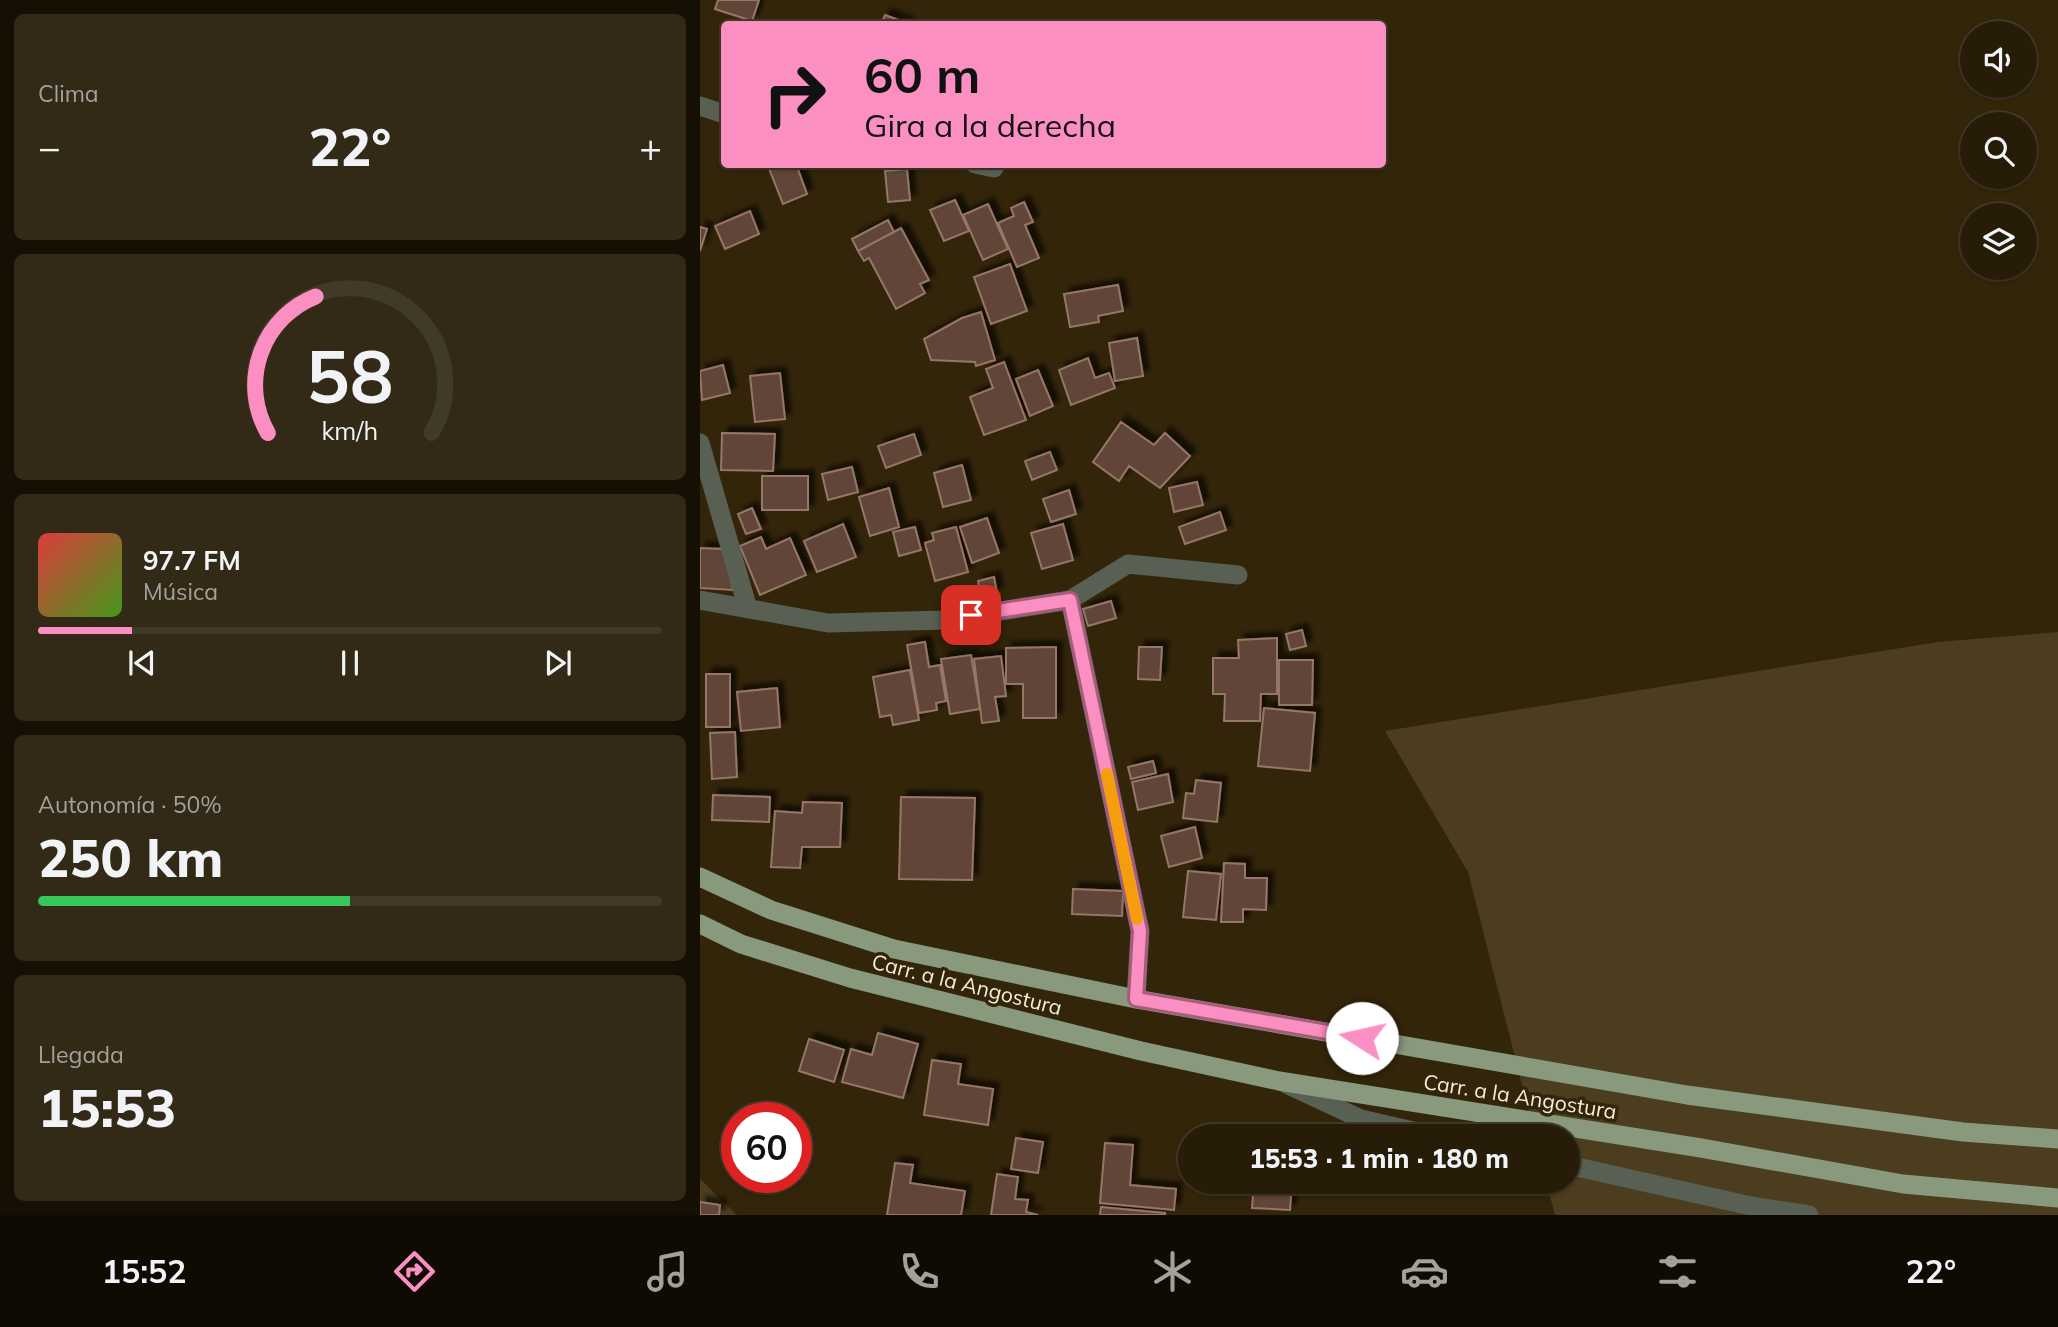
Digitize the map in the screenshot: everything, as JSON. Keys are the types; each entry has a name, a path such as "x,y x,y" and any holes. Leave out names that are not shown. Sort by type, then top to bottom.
{"main road":[{"name":"Carr. a la Angostura","path":"700,877 771,910 894,949 1136,999 1687,1095 1963,1132 2058,1139"},
{"name":"Carr. a la Angostura","path":"700,924 741,944 850,978 1101,1041 1279,1081 1701,1147 1903,1184 2058,1198"}],"street":[{"path":"700,106 721,113"},
{"path":"700,443 748,609"},
{"path":"700,600 828,622 946,620 1070,600 1128,564 1238,575"},
{"path":"1070,600 1140,931 1136,999"},
{"path":"1279,1081 1361,1119 1383,1124"},
{"path":"1580,1169 1751,1206 1809,1215"}],"shaded area":[{"path":"2058,632 2058,1215 1555,1215 1549,1194 1580,1194 1580,1124 1532,1124 1468,872 1385,731 1938,642"},
{"path":"700,1179 737,1215 700,1215"}],"building":[{"path":"718,0 759,0 752,21 715,9"},
{"path":"885,15 901,21 882,21"},
{"path":"769,168 797,168 807,194 783,204"},
{"path":"907,169 910,200 888,202 885,171"},
{"path":"955,200 969,231 944,241 930,210"},
{"path":"1024,202 1033,222 1025,225 1039,258 1017,267 998,223 1014,216 1011,208"},
{"path":"988,204 1008,249 983,260 963,215"},
{"path":"750,211 759,234 725,249 715,226"},
{"path":"888,220 894,232 858,251 852,239"},
{"path":"700,227 707,229 700,251"},
{"path":"901,228 929,280 920,284 925,293 896,309 869,258 864,261 858,251"},
{"path":"1010,264 1027,311 991,324 974,277"},
{"path":"1118,285 1123,311 1098,316 1099,322 1070,327 1064,294"},
{"path":"981,312 995,360 976,366 975,362 931,360 924,339 962,318"},
{"path":"1137,338 1143,376 1115,381 1109,343"},
{"path":"1088,358 1095,378 1109,373 1115,388 1071,405 1059,370"},
{"path":"1004,362 1026,420 984,435 970,397 993,388 986,369"},
{"path":"723,365 730,393 702,400 700,371"},
{"path":"1038,370 1053,406 1030,416 1016,379"},
{"path":"780,373 785,419 755,422 750,376"},
{"path":"1121,422 1154,445 1165,433 1190,456 1160,488 1129,466 1119,481 1093,462"},
{"path":"722,433 775,434 773,471 721,470"},
{"path":"914,434 921,455 886,468 878,446"},
{"path":"1050,452 1057,470 1032,480 1025,461"},
{"path":"962,465 971,500 943,507 934,473"},
{"path":"852,467 858,492 828,500 822,474"},
{"path":"762,476 808,476 808,510 762,510"},
{"path":"1197,482 1203,505 1174,512 1169,488"},
{"path":"889,488 899,527 870,536 859,497"},
{"path":"1069,490 1076,514 1051,522 1043,499"},
{"path":"752,508 761,529 746,534 738,514"},
{"path":"1220,512 1226,530 1185,544 1179,527"},
{"path":"987,518 999,553 972,563 960,527"},
{"path":"843,524 856,557 817,572 804,541"},
{"path":"1063,524 1073,560 1042,569 1031,533"},
{"path":"915,527 921,550 899,556 893,532"},
{"path":"956,527 968,572 935,581 925,543 934,540 932,533"},
{"path":"761,537 766,549 790,538 806,575 760,595 740,546"},
{"path":"700,548 724,549 733,590 700,588"},
{"path":"994,577 997,593 981,597 978,581"},
{"path":"1111,601 1116,618 1088,626 1083,609"},
{"path":"1302,630 1306,646 1290,650 1286,634"},
{"path":"1277,638 1277,694 1261,694 1260,721 1224,721 1225,694 1213,694 1213,658 1239,658 1238,640"},
{"path":"925,642 929,667 940,665 946,701 936,703 937,710 919,713 907,645"},
{"path":"1056,647 1056,718 1023,718 1023,684 1006,684 1006,648"},
{"path":"1139,647 1162,647 1160,680 1138,679"},
{"path":"971,655 980,709 950,714 941,659"},
{"path":"1001,656 1006,696 995,697 999,721 982,723 974,659"},
{"path":"1279,660 1313,660 1312,705 1279,705"},
{"path":"910,670 919,720 893,725 891,715 880,717 873,677"},
{"path":"706,674 730,674 730,727 706,727"},
{"path":"777,688 780,727 741,731 737,692"},
{"path":"1264,708 1315,713 1310,771 1258,766"},
{"path":"735,732 737,777 712,779 710,733"},
{"path":"1153,761 1156,773 1131,779 1128,767"},
{"path":"1168,774 1173,802 1138,810 1132,782"},
{"path":"1196,780 1221,783 1217,822 1183,818 1186,793 1194,794"},
{"path":"713,795 770,797 769,822 712,820"},
{"path":"901,797 975,798 972,880 899,879"},
{"path":"803,802 842,803 840,847 802,847 800,868 771,867 775,811 802,813"},
{"path":"1195,827 1202,858 1169,867 1161,836"},
{"path":"1224,863 1245,864 1245,878 1267,878 1266,910 1243,909 1243,922 1221,922"},
{"path":"1188,871 1221,874 1216,920 1183,917"},
{"path":"1073,889 1123,891 1122,916 1072,914"},
{"path":"878,1033 918,1044 903,1098 842,1082 851,1049 872,1055"},
{"path":"809,1039 844,1050 834,1082 799,1071"},
{"path":"932,1060 961,1064 958,1084 993,1089 988,1125 924,1115"},
{"path":"1016,1138 1043,1142 1038,1173 1011,1169"},
{"path":"1105,1143 1133,1145 1130,1185 1176,1189 1174,1210 1100,1203"},
{"path":"895,1163 913,1165 910,1183 965,1191 961,1215 887,1215"},
{"path":"997,1174 1018,1177 1015,1199 1028,1200 1026,1212 1038,1215 991,1215"},
{"path":"1253,1194 1291,1194 1290,1210 1252,1208"},
{"path":"700,1202 720,1205 719,1215 700,1215"},
{"path":"1101,1207 1165,1213 1165,1215 1100,1215"}],"slow traffic":[{"path":"1107,774 1137,919"}],"route":[{"path":"971,615 1070,600 1140,931 1136,999 1362,1038"}]}
